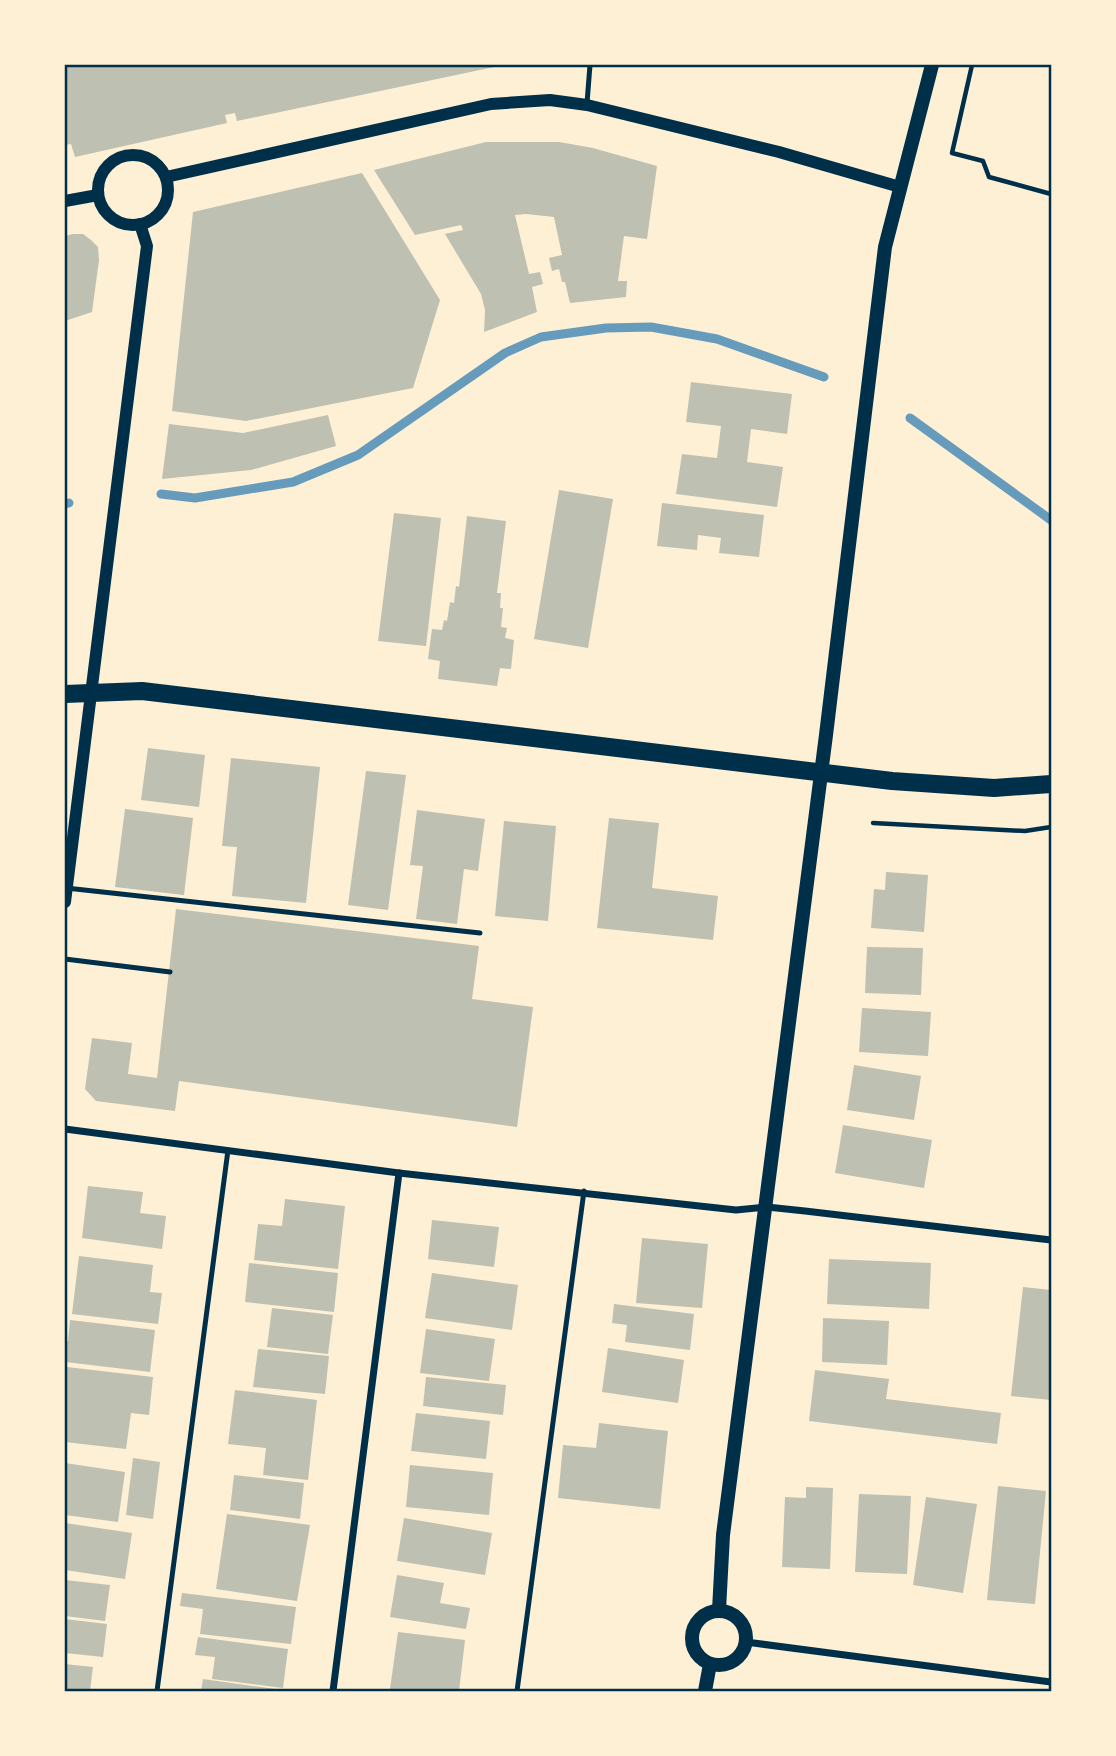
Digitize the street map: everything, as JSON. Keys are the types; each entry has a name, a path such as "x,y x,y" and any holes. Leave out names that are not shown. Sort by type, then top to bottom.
{"main road":[{"path":"719,1610 723,1535 767,1207 884,247 932,65"},
{"path":"65,694 142,691 942,786 994,788 1051,784"},
{"path":"719,1610 740,1620 747,1634 737,1659 720,1665 710,1664 696,1654 691,1637 703,1615 719,1610"},
{"path":"705,1691 710,1664"}],"street":[{"path":"166,177 491,104 551,100 587,104 779,152 900,187"},
{"path":"128,155 150,159 160,166 169,189 161,212 152,220 140,224 128,225 116,221 101,205 98,195 98,183 108,165 117,158 128,155"},
{"path":"65,201 98,195"},
{"path":"65,902 147,246 140,224"},
{"path":"65,1129 399,1173 584,1191 736,1210 767,1207 1051,1240"},
{"path":"333,1691 399,1173"},
{"path":"746,1642 1051,1682"}],"lane":[{"path":"587,104 590,65"},
{"path":"66,888 480,933"},
{"path":"65,959 170,972"},
{"path":"157,1691 228,1150"},
{"path":"517,1691 584,1191"}],"path":[{"path":"972,65 952,153 983,161 989,177 1051,194"},
{"path":"873,823 1025,831 1051,827"}],"building":[{"path":"65,65 499,66 237,121 235,113 225,115 227,123 75,157 71,144 65,145"},
{"path":"486,142 559,142 593,148 657,166 647,239 624,236 618,281 627,281 626,297 570,303 559,269 552,271 549,258 562,255 554,217 515,215 529,274 540,272 543,284 532,287 537,312 484,332 485,310 481,294 445,234 463,230 461,225 415,235 374,170"},
{"path":"362,173 440,300 413,388 246,421 172,411 193,212"},
{"path":"83,234 98,247 99,260 92,312 65,321 65,236"},
{"path":"691,382 792,394 787,434 751,429 747,462 783,467 777,507 676,494 682,454 717,458 721,426 686,422"},
{"path":"328,415 336,446 251,470 162,479 169,424 243,433"},
{"path":"559,490 613,499 588,648 534,639"},
{"path":"662,503 764,515 759,557 719,553 721,538 698,535 697,550 657,546"},
{"path":"394,513 441,518 426,646 378,641"},
{"path":"467,516 506,521 497,593 501,593 500,608 503,608 501,627 507,628 505,638 514,640 511,669 500,668 497,686 438,679 440,661 428,659 432,629 442,630 444,620 447,621 450,602 454,603 456,586 459,587"},
{"path":"148,748 205,755 199,807 141,800"},
{"path":"231,758 320,767 306,903 232,896 237,847 222,846"},
{"path":"366,771 406,775 388,910 348,905"},
{"path":"125,809 193,818 184,895 115,887"},
{"path":"417,810 485,819 478,871 464,869 457,924 416,919 423,866 410,865"},
{"path":"609,818 659,823 652,888 718,896 713,940 597,928"},
{"path":"504,821 556,826 548,921 495,916"},
{"path":"886,872 928,875 924,932 871,928 874,889 885,890"},
{"path":"176,909 479,946 472,999 533,1007 517,1127 179,1081 175,1111 96,1101 85,1089 92,1038 132,1043 128,1074 157,1078"},
{"path":"867,947 923,948 921,995 865,993"},
{"path":"862,1008 931,1012 928,1056 859,1052"},
{"path":"854,1065 921,1076 914,1120 847,1110"},
{"path":"843,1125 932,1140 924,1188 835,1173"},
{"path":"88,1186 143,1192 140,1213 166,1216 162,1249 82,1238"},
{"path":"285,1199 345,1206 338,1269 254,1260 258,1224 282,1226"},
{"path":"432,1220 499,1227 494,1267 428,1259"},
{"path":"642,1238 708,1244 702,1308 636,1303"},
{"path":"79,1256 153,1265 150,1292 162,1293 158,1324 72,1314"},
{"path":"829,1259 931,1263 929,1309 827,1304"},
{"path":"249,1263 338,1273 334,1312 245,1302"},
{"path":"432,1273 518,1285 512,1330 425,1318"},
{"path":"1023,1287 1051,1290 1051,1400 1011,1396"},
{"path":"614,1304 694,1314 690,1350 625,1342 627,1325 612,1323"},
{"path":"272,1308 333,1315 328,1354 267,1347"},
{"path":"823,1318 889,1321 887,1365 822,1362"},
{"path":"70,1320 155,1330 150,1372 65,1362 65,1341 68,1341"},
{"path":"426,1329 495,1339 489,1381 420,1373"},
{"path":"608,1348 684,1360 678,1403 602,1392"},
{"path":"258,1349 329,1356 325,1394 253,1387"},
{"path":"67,1367 153,1377 149,1415 131,1413 126,1449 65,1442"},
{"path":"815,1370 889,1379 886,1399 1001,1413 997,1444 809,1421"},
{"path":"426,1377 506,1385 503,1415 423,1406"},
{"path":"235,1390 317,1400 308,1480 263,1475 266,1448 228,1444"},
{"path":"416,1413 490,1421 486,1459 411,1451"},
{"path":"599,1423 668,1431 660,1509 558,1498 563,1445 596,1448"},
{"path":"133,1458 160,1462 153,1519 126,1515"},
{"path":"65,1463 125,1472 118,1522 65,1515"},
{"path":"410,1465 493,1473 489,1515 406,1507"},
{"path":"234,1475 304,1483 300,1519 230,1510"},
{"path":"998,1486 1046,1491 1035,1604 987,1600"},
{"path":"806,1487 833,1488 830,1569 782,1567 785,1497 806,1498"},
{"path":"859,1494 911,1496 907,1574 855,1572"},
{"path":"926,1497 977,1504 963,1593 913,1585"},
{"path":"227,1514 310,1525 297,1601 216,1589"},
{"path":"404,1518 492,1533 485,1575 397,1561"},
{"path":"65,1523 132,1533 125,1579 65,1570"},
{"path":"397,1575 444,1583 440,1603 470,1608 466,1629 390,1617"},
{"path":"65,1580 110,1585 105,1621 65,1616"},
{"path":"182,1593 296,1607 291,1644 200,1634 203,1609 180,1606"},
{"path":"65,1619 107,1624 103,1657 65,1653"},
{"path":"398,1632 465,1640 459,1691 390,1689"},
{"path":"198,1637 288,1649 283,1688 212,1679 215,1657 195,1655"},
{"path":"65,1664 93,1667 90,1691 65,1691"},
{"path":"203,1679 282,1690 282,1691 201,1691"}],"waterway":[{"path":"161,494 195,498 293,482 358,455 505,353 541,337 606,328 651,327 717,339 824,377"},
{"path":"910,418 1051,520"},
{"path":"65,504 69,503"}]}
